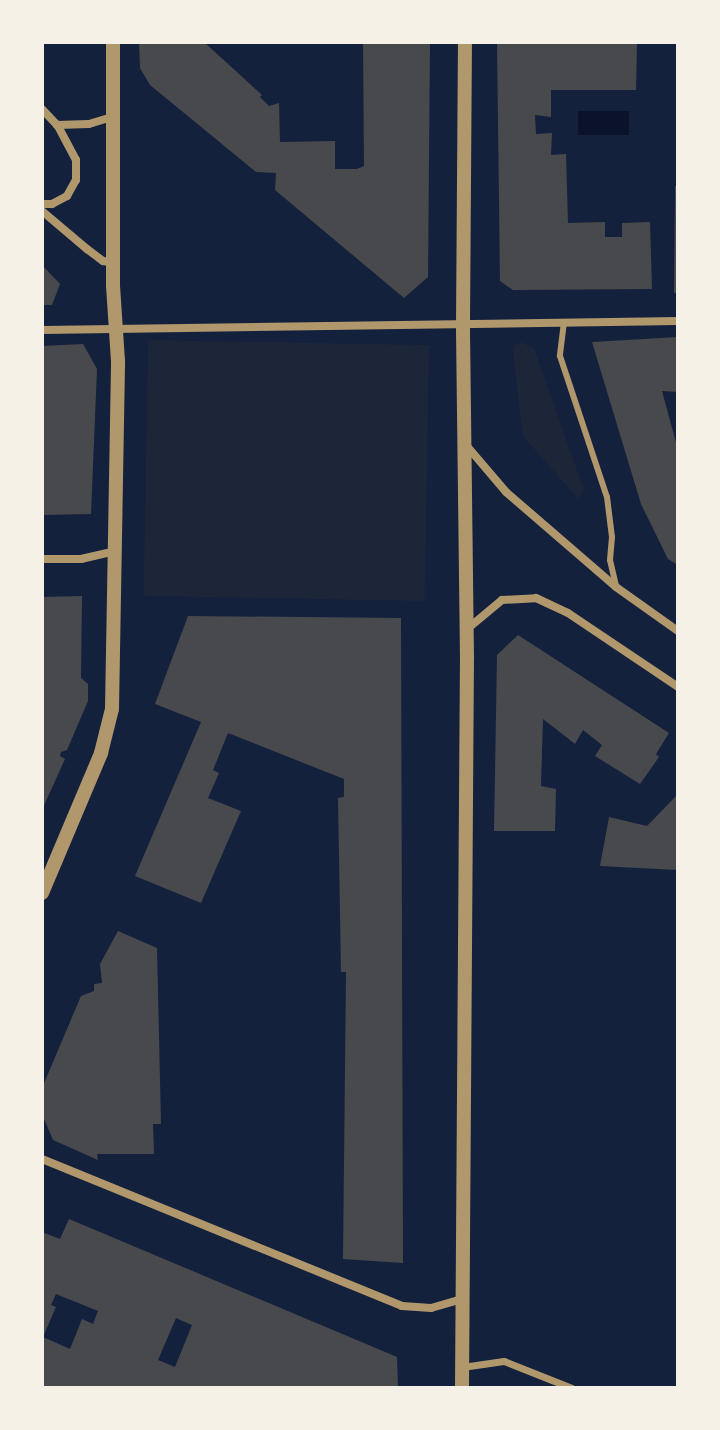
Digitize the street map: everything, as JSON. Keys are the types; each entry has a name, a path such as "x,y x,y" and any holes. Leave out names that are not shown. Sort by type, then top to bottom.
{"street":[{"path":"42,893 101,753 112,709 116,551 113,42"},
{"path":"462,1388 465,42"},
{"path":"42,109 57,125 76,160 76,180 67,196 52,204 42,204"},
{"path":"57,125 89,124 112,117"},
{"path":"42,211 95,255 114,263"},
{"path":"42,330 678,321"},
{"path":"463,441 483,469 506,492 616,587 678,631"},
{"path":"42,559 81,559 116,551"},
{"path":"465,630 502,600 536,598 568,613 678,687"},
{"path":"42,1159 402,1306 431,1308 462,1299"},
{"path":"462,1367 504,1361 572,1388"}],"lane":[{"path":"564,322 560,356 607,497 612,537 610,560 616,587"}],"shaded area":[{"path":"578,111 629,111 629,135 578,135"},
{"path":"148,340 429,345 425,601 144,596"},
{"path":"520,342 534,348 584,490 578,499 523,436 513,353 514,346"}],"building":[{"path":"139,42 204,42 262,95 260,97 269,106 279,103 280,142 335,141 335,169 357,169 364,166 363,42 430,42 428,277 404,298 275,190 276,173 256,172 150,85 140,68"},
{"path":"497,42 637,42 636,90 551,90 551,117 535,115 536,134 552,133 551,155 566,154 568,223 605,222 605,237 622,237 622,223 650,222 652,289 513,290 500,281"},
{"path":"675,186 678,186 678,293 674,293"},
{"path":"42,265 60,284 52,305 42,305"},
{"path":"678,337 678,392 662,391 678,450 678,565 668,559 641,504 592,342"},
{"path":"83,344 97,369 91,514 42,515 42,346"},
{"path":"82,596 81,678 88,684 88,701 67,750 61,752 60,756 65,759 42,810 42,597"},
{"path":"188,616 401,618 403,1263 343,1259 346,972 341,972 338,798 344,797 344,779 228,733 213,770 219,773 208,798 241,811 201,903 135,876 201,722 155,704"},
{"path":"518,635 669,733 656,754 659,757 640,784 595,756 602,745 583,730 575,744 543,719 541,786 556,789 555,831 494,831 497,655"},
{"path":"678,794 678,870 600,866 609,817 647,826"},
{"path":"118,931 157,948 161,1124 153,1124 154,1154 97,1154 98,1160 53,1140 42,1114 42,1088 81,996 94,991 94,984 102,983 100,964"},
{"path":"69,1219 397,1357 398,1388 42,1388 42,1232 60,1239","holes":["56,1294 98,1311 93,1324 82,1319 70,1349 43,1337 56,1307 51,1305","176,1318 192,1325 175,1367 158,1360"]}]}
